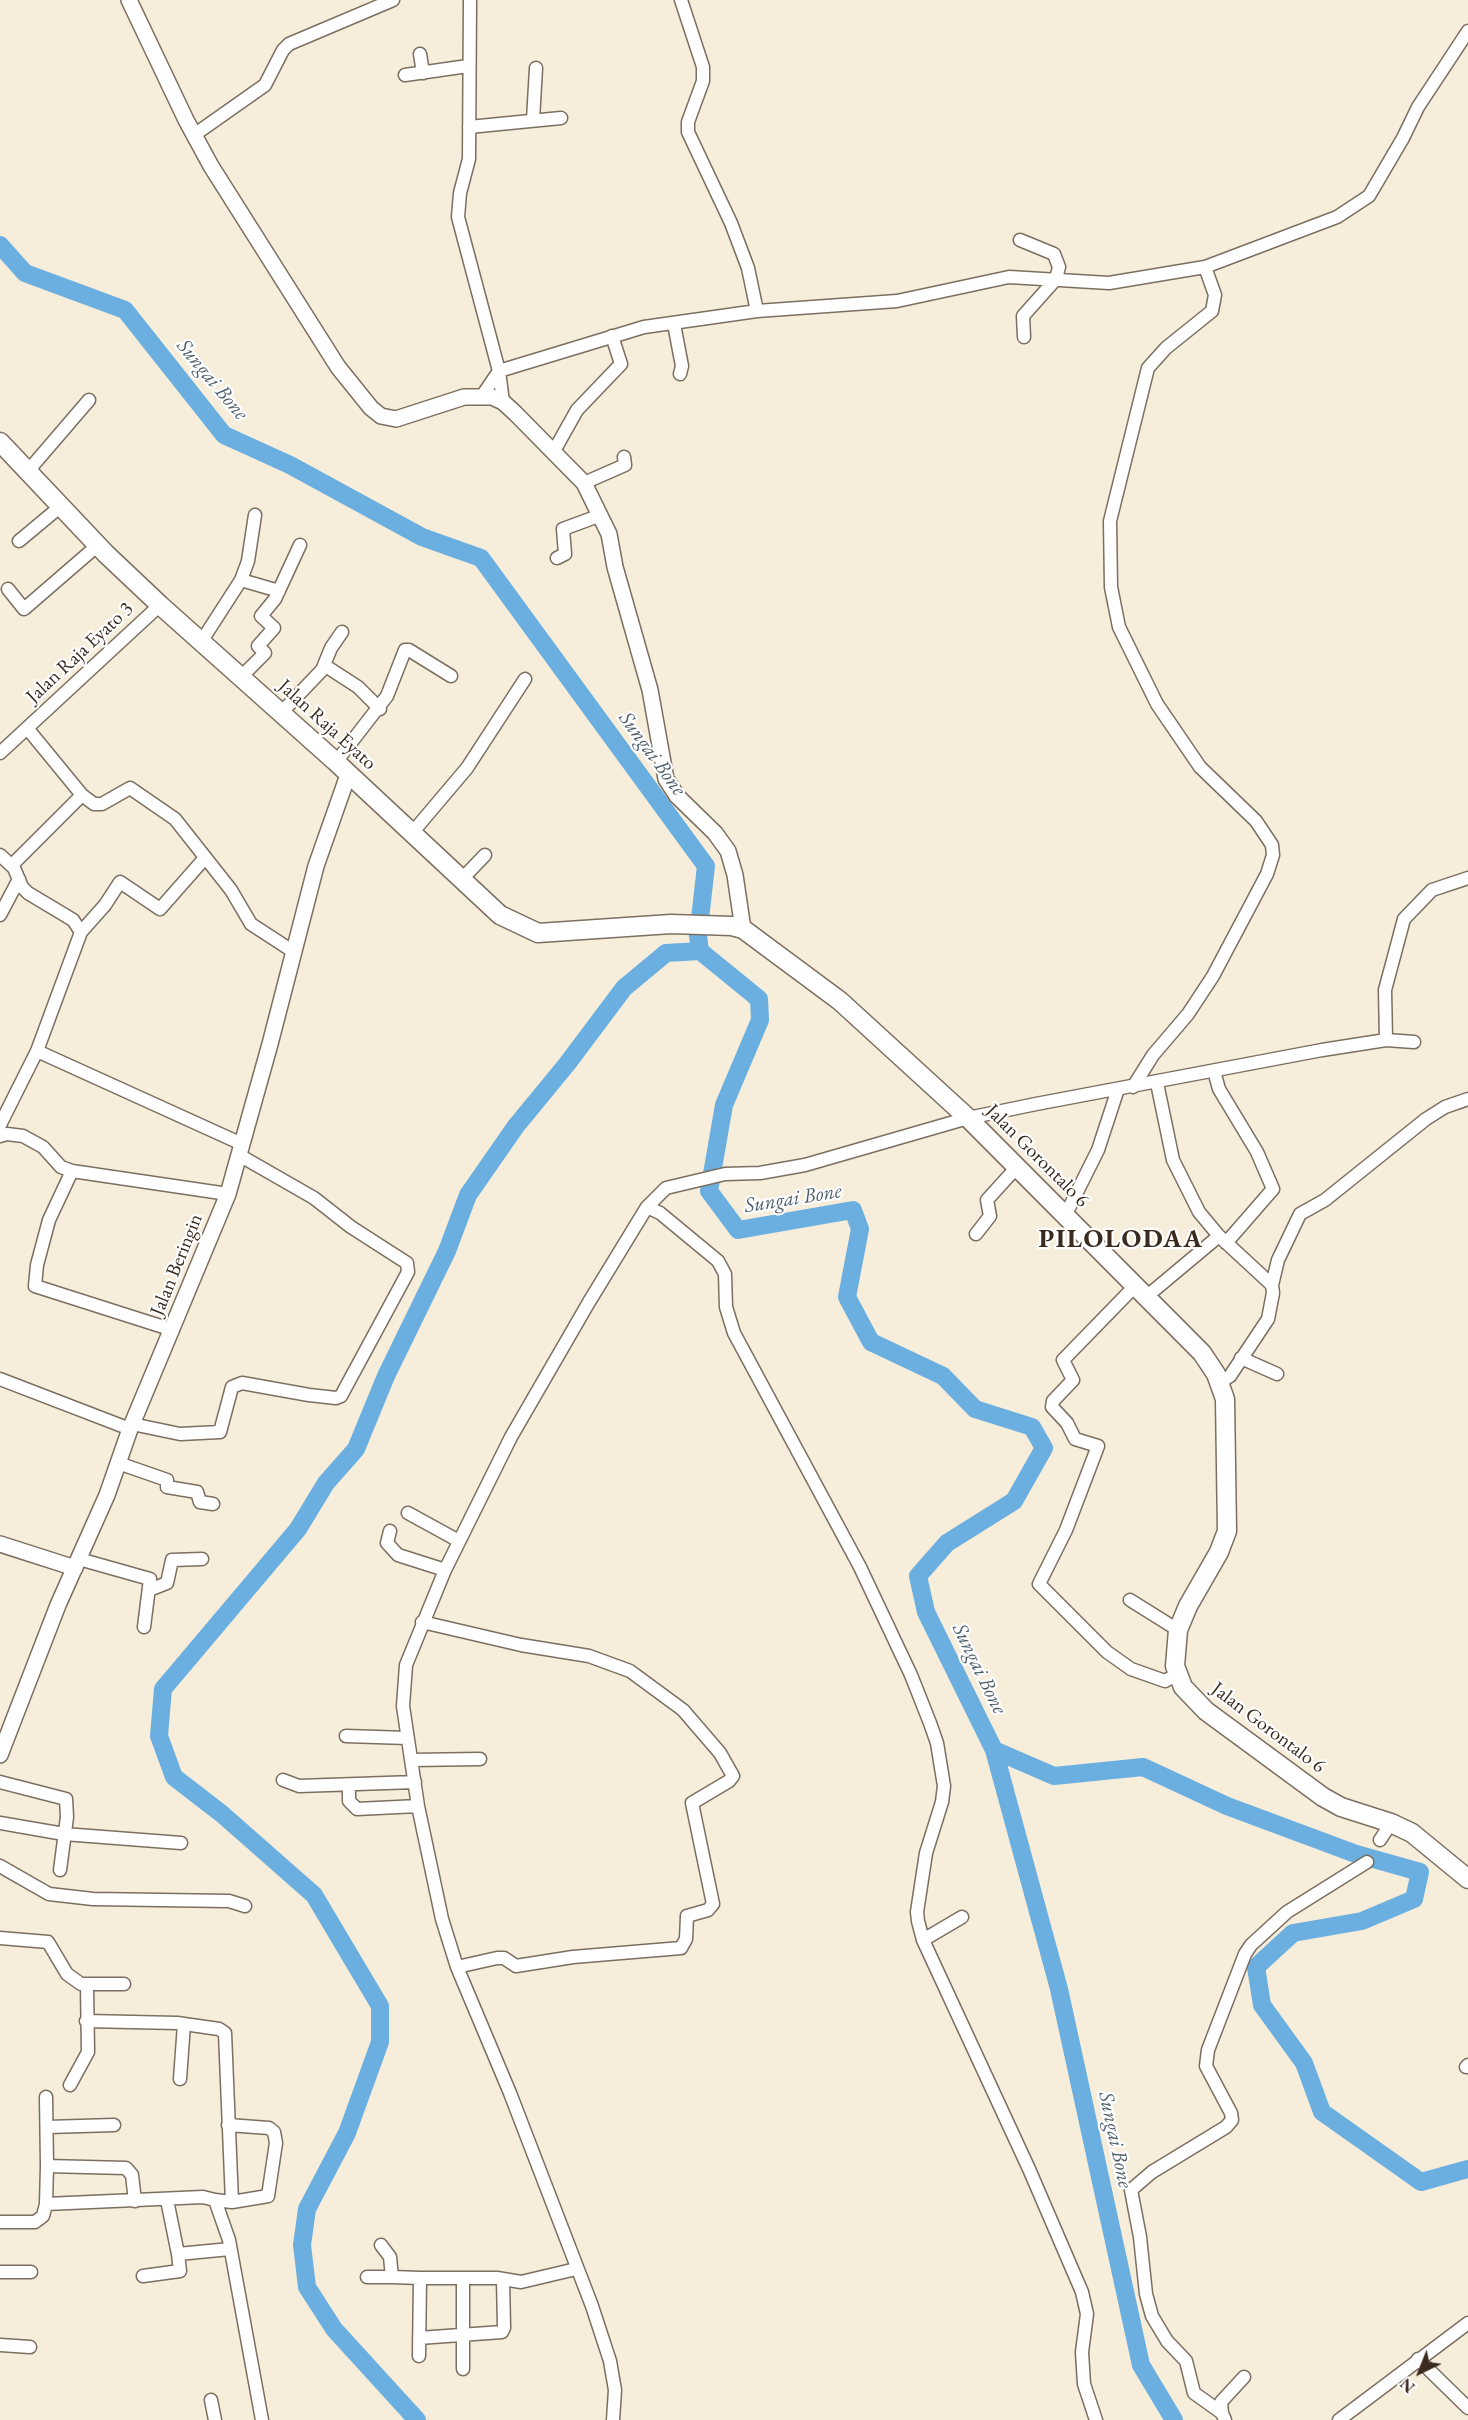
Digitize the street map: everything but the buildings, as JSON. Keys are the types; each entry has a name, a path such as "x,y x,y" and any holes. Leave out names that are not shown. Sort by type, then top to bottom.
{"main road":[{"name":"Jalan Raja Eyato","path":"0,442 98,545 160,605 500,915 538,933 671,924 738,927"},
{"name":"Jalan Gorontalo 6","path":"738,927 840,1001 968,1118 1202,1353 1219,1383 1225,1404 1227,1531 1219,1552 1188,1606 1178,1630 1177,1674 1192,1699 1323,1797 1341,1807 1391,1823 1412,1833 1468,1879"}],"street":[{"path":"129,0 194,135 294,300 349,383 371,408 381,416 396,419 464,397 482,396 503,402 584,483 609,534 615,567 650,690 666,779 677,796 715,833 728,851 735,875 738,927"},
{"path":"194,135 264,85 283,50 289,44 393,0"},
{"path":"470,0 469,159 460,193 458,217 499,371 503,402"},
{"path":"681,0 703,67 703,81 688,122 688,132 717,193 748,268 757,311"},
{"path":"482,396 499,371 644,327 757,311 897,301 1009,277 1109,283 1169,271 1205,267 1337,216 1369,196 1403,138 1418,107 1468,31"},
{"path":"420,54 423,73"},
{"path":"405,75 468,66"},
{"path":"533,120 536,68"},
{"path":"469,127 561,118"},
{"path":"1020,240 1054,254 1059,267 1056,279 1023,316 1024,337"},
{"path":"1132,1087 1153,1055 1188,1014 1213,976 1267,874 1273,855 1272,844 1256,821 1200,767 1157,704 1119,627 1111,587 1110,521 1148,368 1166,348 1212,311 1215,295 1205,267"},
{"path":"674,324 682,366 680,374"},
{"path":"554,451 577,410 621,364 612,336"},
{"path":"27,471 89,400"},
{"path":"584,483 625,465 624,457"},
{"path":"19,541 61,506"},
{"path":"557,558 565,554 563,529 601,514"},
{"path":"201,642 241,580 248,561 255,515"},
{"path":"8,589 24,609 98,545"},
{"path":"241,677 265,654 258,646 274,628 261,616 279,591 300,545"},
{"path":"241,580 279,591"},
{"name":"Jalan Raja Eyato 3","path":"0,753 160,605"},
{"path":"281,713 324,665 331,648 342,632"},
{"path":"342,769 380,709 407,649 451,676"},
{"path":"324,665 358,687 380,709"},
{"path":"412,833 467,768 525,679"},
{"path":"27,728 82,795 94,804 102,804 127,789 134,789 183,826 204,859 231,890 251,924 294,952"},
{"name":"Jalan Beringin","path":"0,1755 58,1605 77,1564 228,1194 342,769"},
{"path":"12,866 82,795"},
{"path":"0,855 12,866 28,893 73,920 81,932"},
{"path":"461,880 484,855"},
{"path":"0,1125 37,1051 81,932 105,905 120,882 160,909 204,859"},
{"path":"1386,1040 1385,990 1404,919 1432,890 1468,878"},
{"path":"0,915 19,879"},
{"path":"613,2420 615,2390 610,2361 592,2306 510,2093 457,1967 442,1920 418,1806 403,1706 404,1679 422,1622 445,1570 511,1437 647,1207 660,1191 725,1174 760,1173 805,1165 968,1118 1386,1040 1414,1042"},
{"path":"0,1379 131,1427 180,1434 220,1432 232,1387 242,1383 309,1395 336,1398 341,1396 408,1272 409,1266 351,1227 315,1198 241,1150 37,1051"},
{"path":"1177,1674 1165,1681 1131,1669 1107,1652 1039,1584 1066,1530 1098,1446 1075,1439 1067,1423 1052,1407 1053,1401 1073,1380 1063,1360 1141,1292 1222,1239 1273,1189 1257,1152 1220,1089 1214,1071"},
{"path":"1157,1083 1173,1160 1199,1212 1222,1239 1272,1285"},
{"path":"1065,1216 1098,1150 1118,1089"},
{"path":"1219,1383 1230,1376 1268,1319 1278,1260 1298,1216 1325,1200 1425,1119 1445,1107 1468,1099"},
{"path":"0,1136 7,1134 23,1136 43,1147 61,1167 72,1171 228,1194"},
{"path":"975,1234 990,1216 987,1200 1016,1168"},
{"path":"72,1171 49,1220 36,1265 35,1286 173,1330"},
{"path":"647,1207 660,1213 718,1261 725,1274 726,1307 734,1333 860,1567 919,1694 937,1743 944,1786 942,1803 929,1838 917,1912 923,1940 1029,2169 1082,2292 1087,2314 1082,2352 1083,2374 1096,2420"},
{"path":"1241,1358 1277,1374"},
{"path":"118,1463 167,1480 167,1487 197,1492 200,1502 213,1504"},
{"path":"408,1513 459,1541"},
{"path":"390,1531 387,1543 398,1556 445,1570"},
{"path":"0,1544 77,1564 150,1578 144,1628"},
{"path":"149,1590 167,1583 172,1560 202,1558"},
{"path":"1130,1600 1178,1630"},
{"path":"422,1622 521,1645 589,1656 630,1671 683,1710 720,1753 733,1776 729,1781 692,1803 713,1904 708,1910 687,1916 686,1939 681,1948 573,1957 516,1966 504,1958 497,1958 457,1967"},
{"path":"346,1736 407,1738"},
{"path":"411,1760 480,1759"},
{"path":"283,1780 299,1785 414,1782"},
{"path":"0,1782 66,1799 60,1870"},
{"path":"348,1785 349,1801 357,1809 418,1806"},
{"path":"0,1823 64,1834 181,1843"},
{"path":"1380,1840 1391,1823"},
{"path":"1244,2377 1216,2409 1194,2393 1186,2361 1167,2340 1152,2316 1146,2294 1140,2237 1131,2190 1152,2172 1226,2127 1232,2121 1227,2104 1206,2066 1208,2050 1245,1954 1251,1945 1287,1912 1367,1862"},
{"path":"0,1866 49,1894 93,1899 229,1901 245,1906"},
{"path":"923,1940 962,1917"},
{"path":"0,1938 48,1942 67,1974 87,1986 124,1984"},
{"path":"70,2085 88,2052 87,1986"},
{"path":"86,2021 132,2020 184,2024 219,2029 225,2034 232,2202"},
{"path":"180,2079 184,2024"},
{"path":"0,2222 35,2222 43,2216 46,2204 48,2127 46,2097"},
{"path":"48,2127 114,2125"},
{"path":"46,2204 203,2197 232,2202 268,2196 276,2143 274,2132 269,2128 228,2125"},
{"path":"47,2166 126,2168 132,2175 135,2201"},
{"path":"143,2276 180,2271 167,2200"},
{"path":"215,2200 222,2216 230,2249 262,2420"},
{"path":"381,2245 390,2257 392,2277"},
{"path":"178,2254 230,2249"},
{"path":"367,2277 503,2279 527,2282 576,2269"},
{"path":"0,2272 31,2272"},
{"path":"419,2356 420,2278"},
{"path":"463,2279 463,2368"},
{"path":"419,2338 503,2331 503,2279"},
{"path":"1339,2420 1468,2323"},
{"path":"0,2345 30,2347"},
{"path":"1418,2359 1468,2408"},
{"path":"211,2400 215,2420"}],"waterway":[{"name":"Sungai Bone","path":"0,245 25,273 125,310 224,435 290,465 422,537 481,558 706,866 698,936 700,951 759,999 760,1020 724,1105 709,1191 738,1230 853,1210 860,1229 847,1297 871,1342 943,1376 975,1409 1032,1427 1044,1448 1014,1501 947,1543 918,1576 926,1612 994,1750 1059,1989 1141,2365 1174,2420"},
{"path":"417,2420 334,2329 307,2287 302,2245 307,2209 347,2133 380,2042 380,2006 314,1895 222,1814 174,1777 159,1736 163,1689 298,1529 326,1483 356,1449 386,1376 447,1251 468,1195 516,1126 567,1064 624,988 666,953 700,951"},
{"path":"994,1750 1054,1776 1143,1767 1227,1806 1356,1854 1420,1872 1414,1899 1362,1921 1293,1933 1256,1967 1262,2005 1304,2063 1322,2112 1421,2182 1468,2169"}],"district":[{"name":"PILOLODAA","path":"1121,1240"}]}
